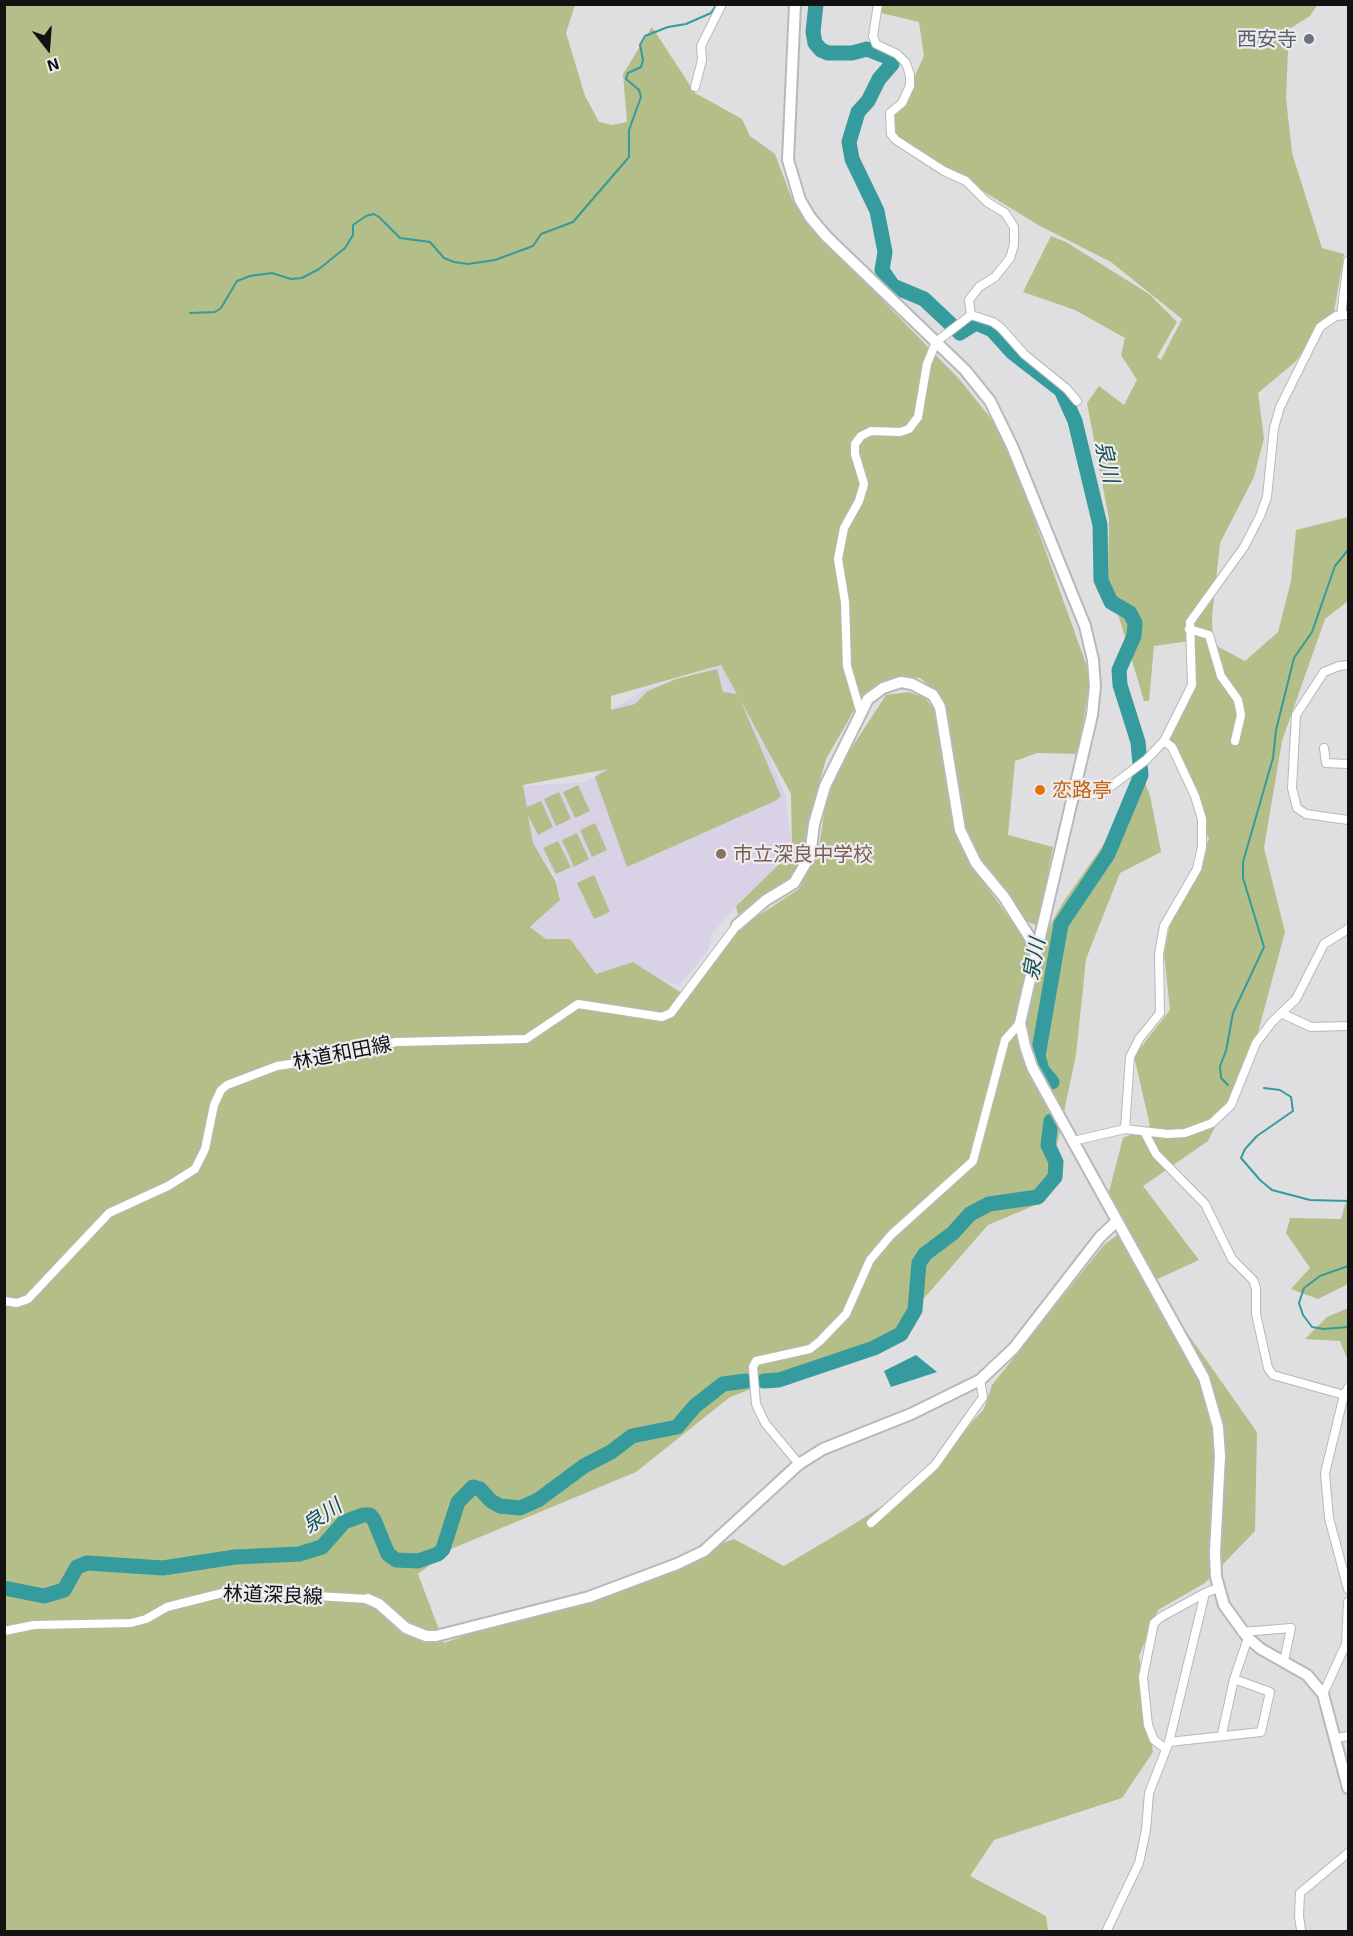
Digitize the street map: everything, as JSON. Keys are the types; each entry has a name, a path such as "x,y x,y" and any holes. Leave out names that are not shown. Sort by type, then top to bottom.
{"street":[{"path":"695,87 702,60 701,46 722,4"},
{"path":"795,4 788,160 800,200 810,218 826,236 979,385 1000,418 1085,626 1093,660 1095,686 1092,715 1074,796 1020,1023 1005,1041 973,1161 891,1235 870,1260 846,1314 820,1341 810,1349 756,1361 753,1367 756,1404 765,1423 799,1464"},
{"path":"878,4 873,36 876,44 897,54 906,63 910,75 910,86 902,103 890,113 891,134 896,140 944,171 966,181 987,202 1005,213 1014,227 1014,245 1010,258 995,276 979,287 969,300 971,315"},
{"path":"1074,796 1102,793 1146,760 1164,741 1192,685 1189,629 1195,612 1252,532 1267,497 1274,429 1280,407 1320,327 1345,315 1348,261"},
{"path":"861,714 847,666 845,602 838,559 844,528 859,501 864,484 855,454 855,444 861,436 871,432 900,432 909,429 918,417 927,364 936,342 971,315"},
{"path":"971,315 993,322 1024,354 1067,389 1077,401"},
{"path":"1189,629 1209,634 1221,676 1238,700 1240,715 1235,741"},
{"path":"1348,665 1324,672 1296,715 1292,788 1297,808 1306,814 1348,820"},
{"path":"737,925 766,900 794,883 810,856 814,824 825,786 868,699 883,688 901,682 912,684 933,695 940,707 960,830 976,863 1004,897 1037,949"},
{"path":"1125,1129 1130,1057 1160,1012 1159,954 1164,926 1197,869 1202,847 1202,819 1195,796 1173,747 1164,741"},
{"path":"1324,748 1326,764 1348,764"},
{"name":"林道和田線","path":"4,1301 17,1303 28,1299 109,1213 168,1186 195,1169 205,1149 214,1105 220,1090 227,1085 276,1066 323,1059 396,1042 526,1039 578,1005 662,1017 671,1013 737,925"},
{"path":"1073,1141 1125,1129 1145,1133 1185,1133 1212,1123 1231,1106 1256,1043 1303,989 1324,944 1348,929"},
{"path":"1283,1014 1311,1027 1348,1026"},
{"path":"1020,1023 1032,1067 1204,1378 1213,1408 1220,1456 1215,1552 1218,1587 1224,1605 1245,1635 1261,1649 1307,1675 1323,1694 1348,1788"},
{"path":"1145,1133 1156,1154 1205,1204 1232,1259 1253,1280 1256,1288 1256,1314 1268,1368 1273,1375 1346,1392 1325,1473 1329,1518 1348,1589"},
{"path":"368,1599 379,1604 406,1628 426,1636 446,1634 589,1597 677,1564 704,1551 799,1464 823,1449 911,1414 980,1380 1014,1348 1100,1237 1117,1221"},
{"path":"871,1523 935,1465 983,1397 980,1380"},
{"path":"1218,1587 1154,1623 1143,1677 1148,1725 1154,1740 1167,1745 1222,1734 1261,1732 1270,1692 1234,1679"},
{"name":"林道深良線","path":"4,1631 34,1624 131,1623 146,1619 167,1607 230,1591 368,1599"},
{"path":"1110,1931 1139,1863 1146,1830 1149,1793 1167,1745 1205,1593"},
{"path":"1323,1694 1346,1644 1348,1602"},
{"path":"1245,1635 1291,1628 1284,1661"},
{"path":"1222,1734 1245,1635"},
{"path":"1336,1738 1348,1736"},
{"path":"1300,1931 1298,1901 1300,1893 1348,1853"}],"shaded area":[{"path":"722,665 751,710 786,797 792,850 779,869 744,897 712,934 708,951 679,986 662,980 633,962 596,974 570,940 546,939 531,927 560,900 557,879 533,843 523,786 585,782 595,777 607,758 609,711 645,689"}],"green space":[{"path":"883,4 1317,5 1310,16 1289,29 1286,98 1292,153 1322,248 1344,254 1333,318 1314,336 1295,362 1258,393 1264,438 1254,477 1220,543 1212,616 1213,644 1245,661 1278,632 1291,581 1296,530 1348,517 1348,601 1325,619 1282,741 1264,848 1285,932 1253,1051 1208,1141 1143,1186 1199,1260 1151,1282 1257,1432 1255,1531 1205,1583 1158,1610 1139,1656 1153,1752 1122,1798 994,1840 970,1876 1046,1916 1048,1931 5,1932 5,5 575,5 566,33 585,96 599,122 612,125 627,122 623,74 652,27 695,93 742,119 750,136 775,154 792,199 817,233 960,380 997,426 1024,491 1090,675 1079,754 1037,753 1015,761 1008,835 1053,847 1038,926 1024,920 977,853 963,825 949,720 941,696 920,678 894,677 856,707 826,759 807,829 806,850 792,877 738,915 736,906 792,852 791,794 740,699 781,796 775,801 627,867 595,777 608,769 523,785 527,807 541,801 553,827 538,835 528,815 533,843 556,882 560,900 530,927 546,939 570,939 596,974 633,962 685,995 738,929 799,889 819,847 825,808 838,769 886,695 909,692 925,698 934,709 952,822 972,867 1027,942 1044,935 1064,901 1106,841 1131,787 1141,774 1150,795 1161,852 1120,873 1086,959 1076,1055 1045,1201 988,1225 892,1335 730,1397 636,1472 451,1549 418,1574 444,1643 734,1539 784,1566 846,1529 912,1487 984,1409 992,1385 1104,1245 1128,1227 1109,1192 1123,1138 1150,1126 1134,1056 1170,1010 1164,953 1170,924 1209,839 1168,742 1192,682 1190,641 1154,646 1149,701 1144,701 1108,580 1109,519 1087,403 1099,386 1124,405 1137,380 1121,355 1125,338 1075,310 1023,292 1051,236 1066,242 1149,294 1177,322 1157,357 1161,360 1182,319 1111,262 1040,226 893,136 890,113 910,86 924,56 919,22 881,13 878,10","holes":["721,665 737,694 723,692 717,669 676,679 648,691 635,704 611,710 611,696"]},
{"path":"578,785 590,811 575,818 563,792"},
{"path":"559,792 571,819 556,826 544,799"},
{"path":"595,823 607,850 592,857 580,830"},
{"path":"577,833 589,859 574,867 562,840"},
{"path":"558,841 571,867 556,874 543,848"},
{"path":"594,875 610,912 594,919 577,883"},
{"path":"1348,1194 1348,1284 1318,1299 1291,1289 1310,1268 1286,1233 1290,1218 1341,1219"},
{"path":"1348,1308 1348,1361 1340,1341 1305,1339 1327,1317"}],"water":[{"path":"916,1355 937,1372 891,1387 884,1371"}],"waterway":[{"path":"190,313 215,312 221,308 237,281 250,276 272,273 291,279 302,278 319,269 345,248 353,235 353,225 366,216 374,214 400,238 430,242 444,258 454,262 468,264 495,260 533,246 541,234 573,222 629,157 629,130 641,97 639,90 626,79 628,73 641,67 643,60 640,45 645,36 668,27 686,24 711,13 717,4"},
{"name":"泉川","path":"816,4 813,32 815,43 821,50 828,53 852,53 867,49 890,58 892,64 879,79 868,101 858,112 849,142 852,159 877,211 885,252 882,270 893,286 924,299 960,333 976,323 992,330 1012,352 1061,390 1075,421 1100,525 1101,580 1111,602 1130,613 1135,623 1134,636 1119,670 1120,685 1138,742 1141,775 1108,854 1061,924 1038,1056 1042,1070 1052,1082"},
{"path":"1228,1085 1221,1078 1220,1066 1226,1051 1233,1013 1264,947 1243,878 1243,862 1273,758 1276,730 1294,658 1312,632 1335,566 1348,550"},
{"path":"1264,1088 1280,1090 1291,1097 1293,1111 1257,1136 1245,1149 1241,1158 1272,1190 1310,1200 1348,1201"},
{"name":"泉川","path":"764,1381 779,1380 874,1348 901,1334 915,1310 919,1263 925,1254 953,1233 970,1214 989,1204 1038,1197 1055,1177 1056,1162 1048,1145 1051,1121"},
{"path":"1348,1266 1320,1276 1304,1288 1299,1303 1303,1315 1312,1327 1324,1329 1348,1327"},
{"name":"泉川","path":"4,1588 44,1596 64,1590 77,1567 87,1563 163,1568 235,1557 299,1554 322,1547 344,1522 363,1515 370,1515 374,1520 388,1554 396,1560 418,1561 438,1554 443,1549 458,1502 473,1487 480,1489 491,1501 500,1506 520,1508 538,1500 584,1466 611,1452 632,1436 677,1427 695,1406 723,1384 746,1381"}],"place":[{"name":"西安寺","path":"1309,39"},
{"name":"恋路亭","path":"1040,790"},
{"name":"市立深良中学校","path":"721,854"}]}
